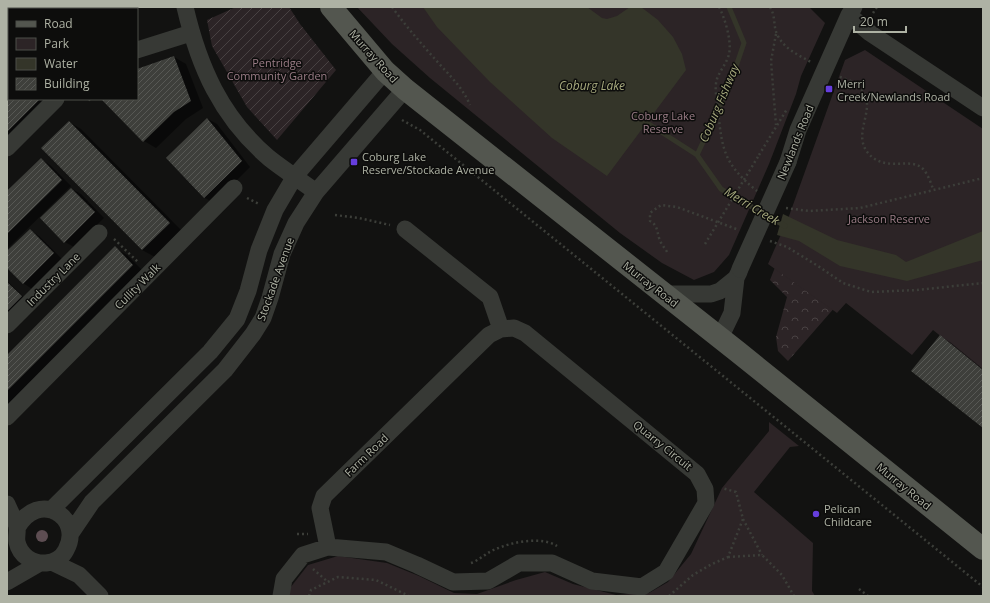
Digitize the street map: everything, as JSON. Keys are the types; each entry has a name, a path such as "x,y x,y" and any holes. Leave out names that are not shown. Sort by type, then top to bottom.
{"main road":[{"name":"Murray Road","path":"331,7 385,72 983,549"}],"street":[{"path":"185,7 191,33 207,76 218,98 240,128 268,157 316,192"},
{"path":"852,11 870,33 983,108"},
{"name":"Newlands Road","path":"720,338 732,313 738,273 788,162 798,130 824,70 852,11"},
{"path":"138,50 191,33"},
{"name":"Stockade Avenue","path":"51,510 210,352 237,319 248,291 259,250 275,210 294,176 385,72"},
{"name":"Stockade Avenue","path":"70,539 92,502 225,370 252,334 263,318 282,254 296,223 316,192 406,89"},
{"path":"7,148 55,100"},
{"name":"Cullity Walk","path":"7,417 234,188"},
{"path":"405,229 490,297 501,328"},
{"name":"Industry Lane","path":"7,325 99,232"},
{"name":"Newlands Road","path":"663,294 711,294 720,291 738,273"},
{"name":"Quarry Circuit","path":"501,328 514,328 525,333 697,474 705,489"},
{"name":"Farm Road","path":"328,547 320,508 324,496 489,335 501,328"},
{"path":"281,596 284,579 303,555 328,547 386,552 453,582 488,581 519,563 552,563 592,581 642,587 666,572 706,502 705,489"},
{"path":"7,498 34,511"},
{"path":"7,504 14,540 23,554 30,560 46,563 79,575 100,596"},
{"path":"14,540 22,519 34,511 43,509 51,510 60,514 66,521 79,575"},
{"path":"7,582 46,563 58,559 65,553 70,539"}],"path":[{"path":"392,7 404,24 456,81 466,94 470,104"},
{"path":"720,7 725,22 730,48 726,63 717,80 716,92 722,145 726,155 737,172 763,195"},
{"path":"770,7 775,19 776,34 771,61 776,126"},
{"path":"776,34 786,47 824,70 857,84 867,97 867,112 862,131 863,144 868,153 880,162 894,165 915,163 924,169 933,189"},
{"path":"89,100 92,103"},
{"path":"705,244 788,107"},
{"path":"402,120 420,130 983,587"},
{"path":"783,207 809,211 860,208 983,178"},
{"path":"234,188 243,196 275,210"},
{"path":"667,252 660,240 654,223 650,221 650,213 661,205 676,207 742,231"},
{"path":"335,215 359,218 405,229"},
{"path":"764,239 787,247 818,266 843,284 871,292 917,290 983,283"},
{"path":"128,252 136,260"},
{"path":"705,489 717,486 736,492 743,519 762,555 782,575 794,596"},
{"path":"728,557 743,519"},
{"path":"669,596 692,575 712,564 728,557 762,555"},
{"path":"309,596 311,590 338,576 376,580 409,596"},
{"path":"860,589 868,596"}],"green space":[{"name":"Pentridge Community Garden","path":"236,7 289,7 300,24 336,70 277,140 247,107 212,46 207,20"},
{"name":"Coburg Lake Reserve","path":"357,7 809,7 825,23 801,76 796,94 769,164 729,255 714,272 694,280 662,263 620,233 430,78 392,44"},
{"name":"Jackson Reserve","path":"865,50 983,129 983,370 933,330 912,355 846,303 837,313 768,264 789,216 845,60"},
{"path":"782,250 934,325 843,298 788,361 778,351 776,337 787,297 770,280"},
{"path":"769,422 799,446 790,447 754,492 813,543 812,591 815,596 289,596 290,588 308,565 338,556 387,563 419,576 454,593 477,594 516,580 545,572 573,584 616,595 649,593 668,582 691,554 722,488 769,431"}],"water":[{"name":"Coburg Lake","path":"423,7 587,7 602,18 607,19 617,16 630,7 641,7 658,20 673,37 682,54 686,70 607,176 552,138 490,82 437,27"},
{"path":"783,214 837,240 896,255 906,262 983,231 983,260 907,281 840,266 799,241 777,235"}],"building":[{"path":"7,7 9,8 8,100 39,100 7,132"},
{"path":"32,7 81,8 33,8"},
{"path":"174,56 191,101 174,112 143,142 102,100 138,100 138,69"},
{"path":"207,118 242,161 204,198 166,158"},
{"path":"69,121 170,223 142,250 41,148"},
{"path":"41,158 62,180 7,234 7,191"},
{"path":"71,188 95,212 64,243 40,218"},
{"path":"30,229 54,253 23,284 7,268 7,251"},
{"path":"115,246 133,265 7,391 7,355"},
{"path":"7,282 22,296 7,311"},
{"path":"940,335 983,370 983,428 911,371"}],"waterway":[{"name":"Coburg Fishway","path":"697,155 729,87 744,43 729,7"},
{"name":"Merri Creek","path":"641,119 697,155 721,189 785,226"}],"place":[{"name":"Merri Creek/Newlands Road","path":"829,89"},
{"name":"Coburg Lake Reserve/Stockade Avenue","path":"354,162"},
{"name":"Pelican Childcare","path":"816,514"}]}
